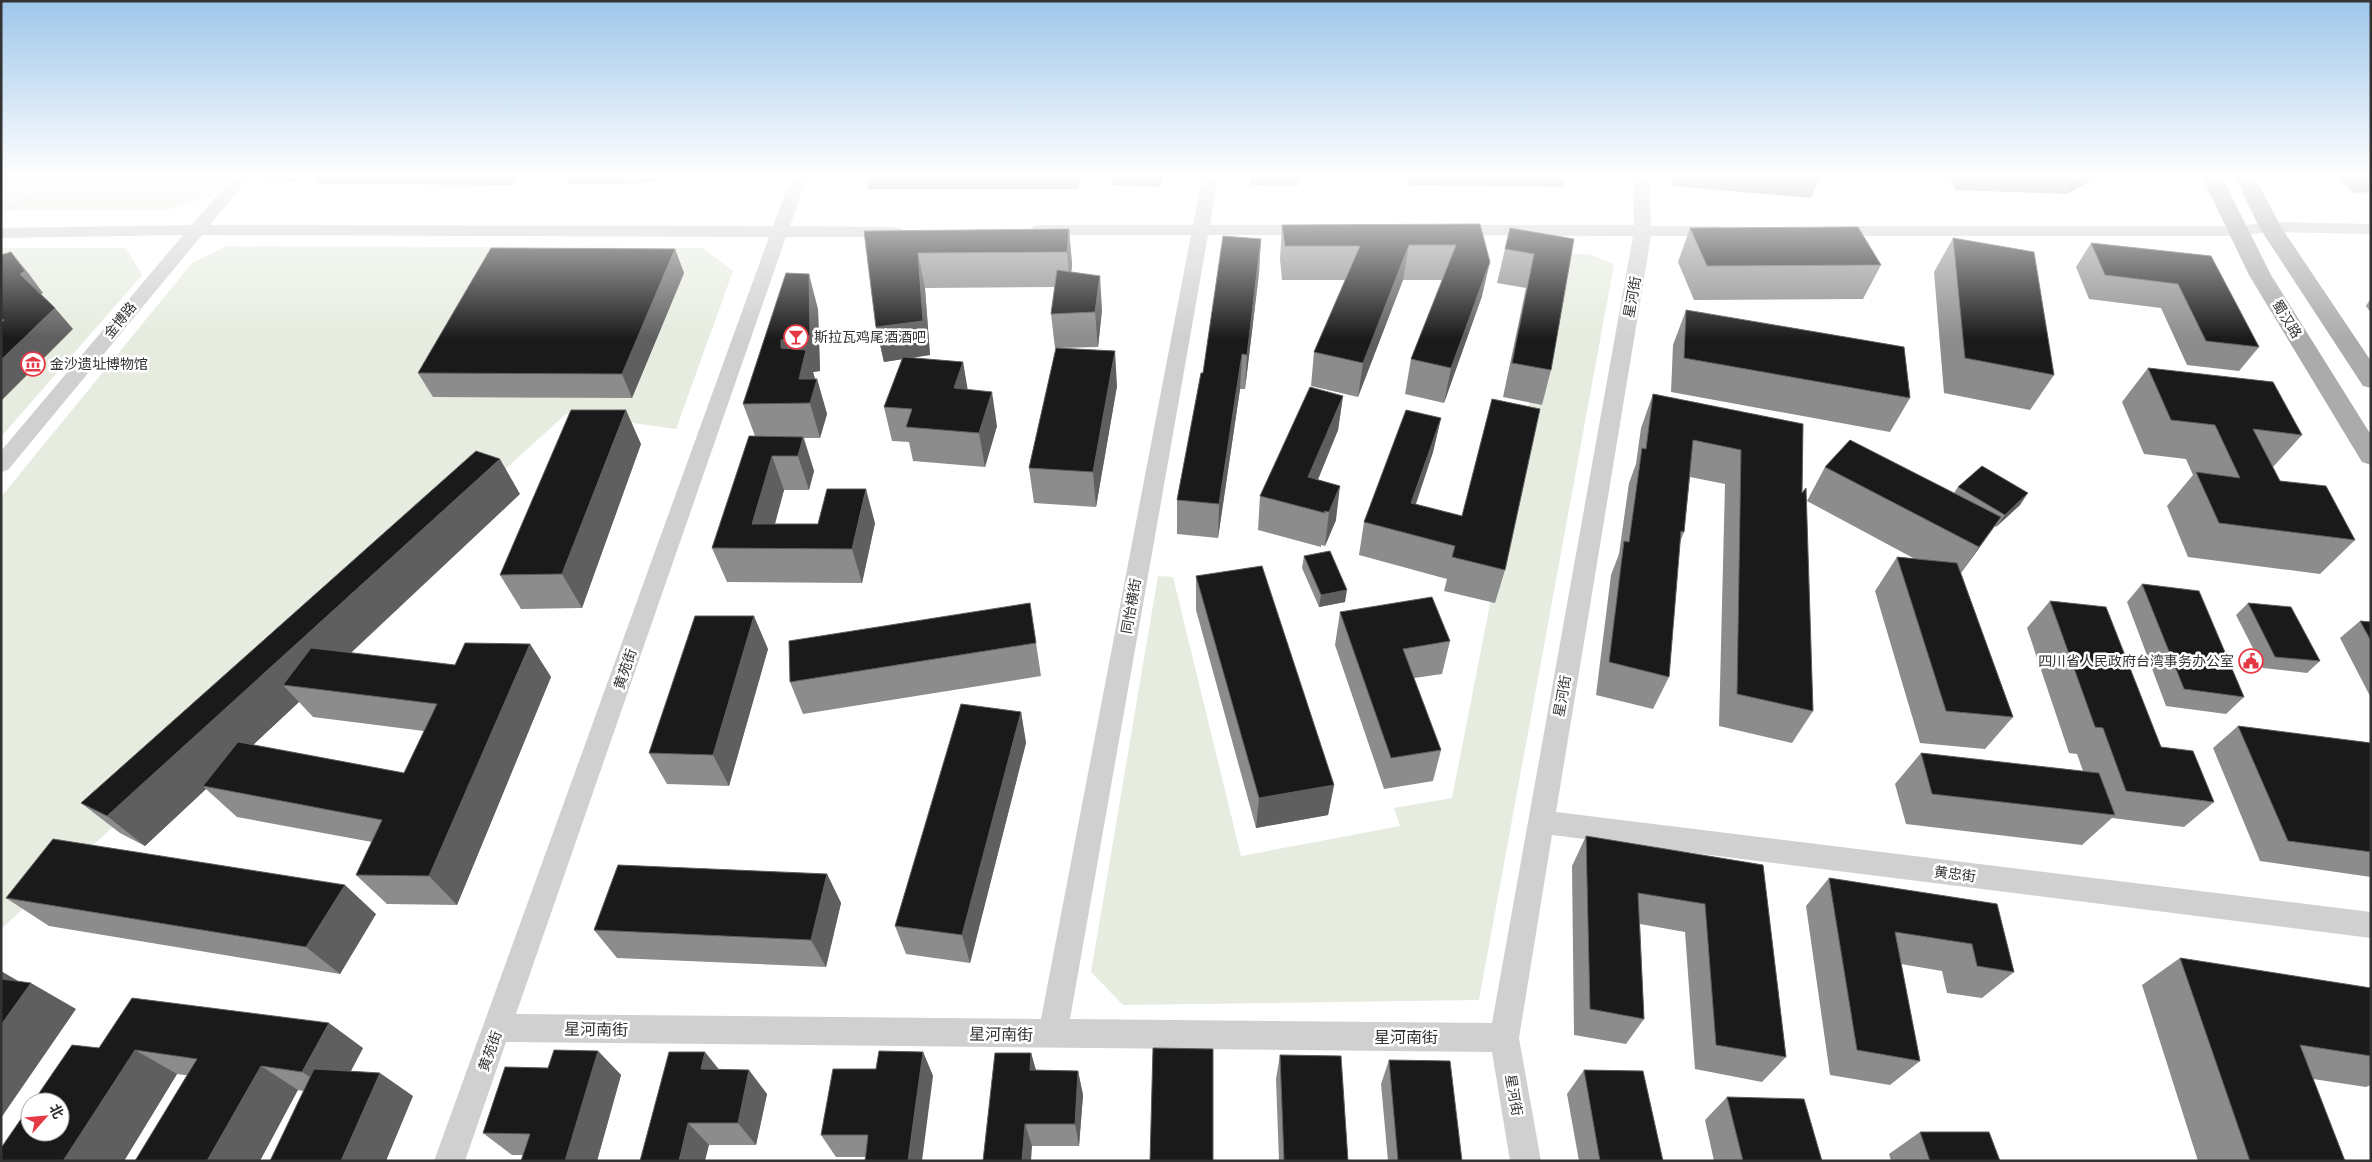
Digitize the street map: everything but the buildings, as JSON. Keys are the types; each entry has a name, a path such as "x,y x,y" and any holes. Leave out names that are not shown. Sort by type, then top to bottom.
{"main road":[{"name":"蜀汉路","path":"2239,231 2260,275 2371,456"},
{"path":"2273,231 2371,380"}],"street":[{"path":"1,233 116,231"},
{"name":"金博路","path":"1,465 194,231"},
{"path":"553,231 885,231"},
{"name":"同怡横街","path":"1053,1034 1200,231"},
{"name":"星河街","path":"1526,1161 1504,1038 1643,231"},
{"name":"黄苑街","path":"449,1161 498,1028 779,232"},
{"name":"黄忠街","path":"1540,822 2371,925"},
{"name":"星河南街","path":"498,1028 1504,1038"}],"shaded area":[{"path":"226,246 703,248 733,271 676,429 566,414 1,929 1,497 192,263"},
{"name":"金沙遗址博物馆","path":"1,248 126,248 142,275 1,437"},
{"path":"1528,254 1589,254 1614,264 1479,1000 1123,1005 1091,972 1158,576 1173,577 1241,856 1400,826 1394,808 1452,798 1555,272"}],"place":[{"name":"斯拉瓦鸡尾酒酒吧","path":"796,337"},
{"name":"金沙遗址博物馆","path":"33,364"},
{"name":"四川省人民政府台湾事务办公室","path":"2251,661"}]}
